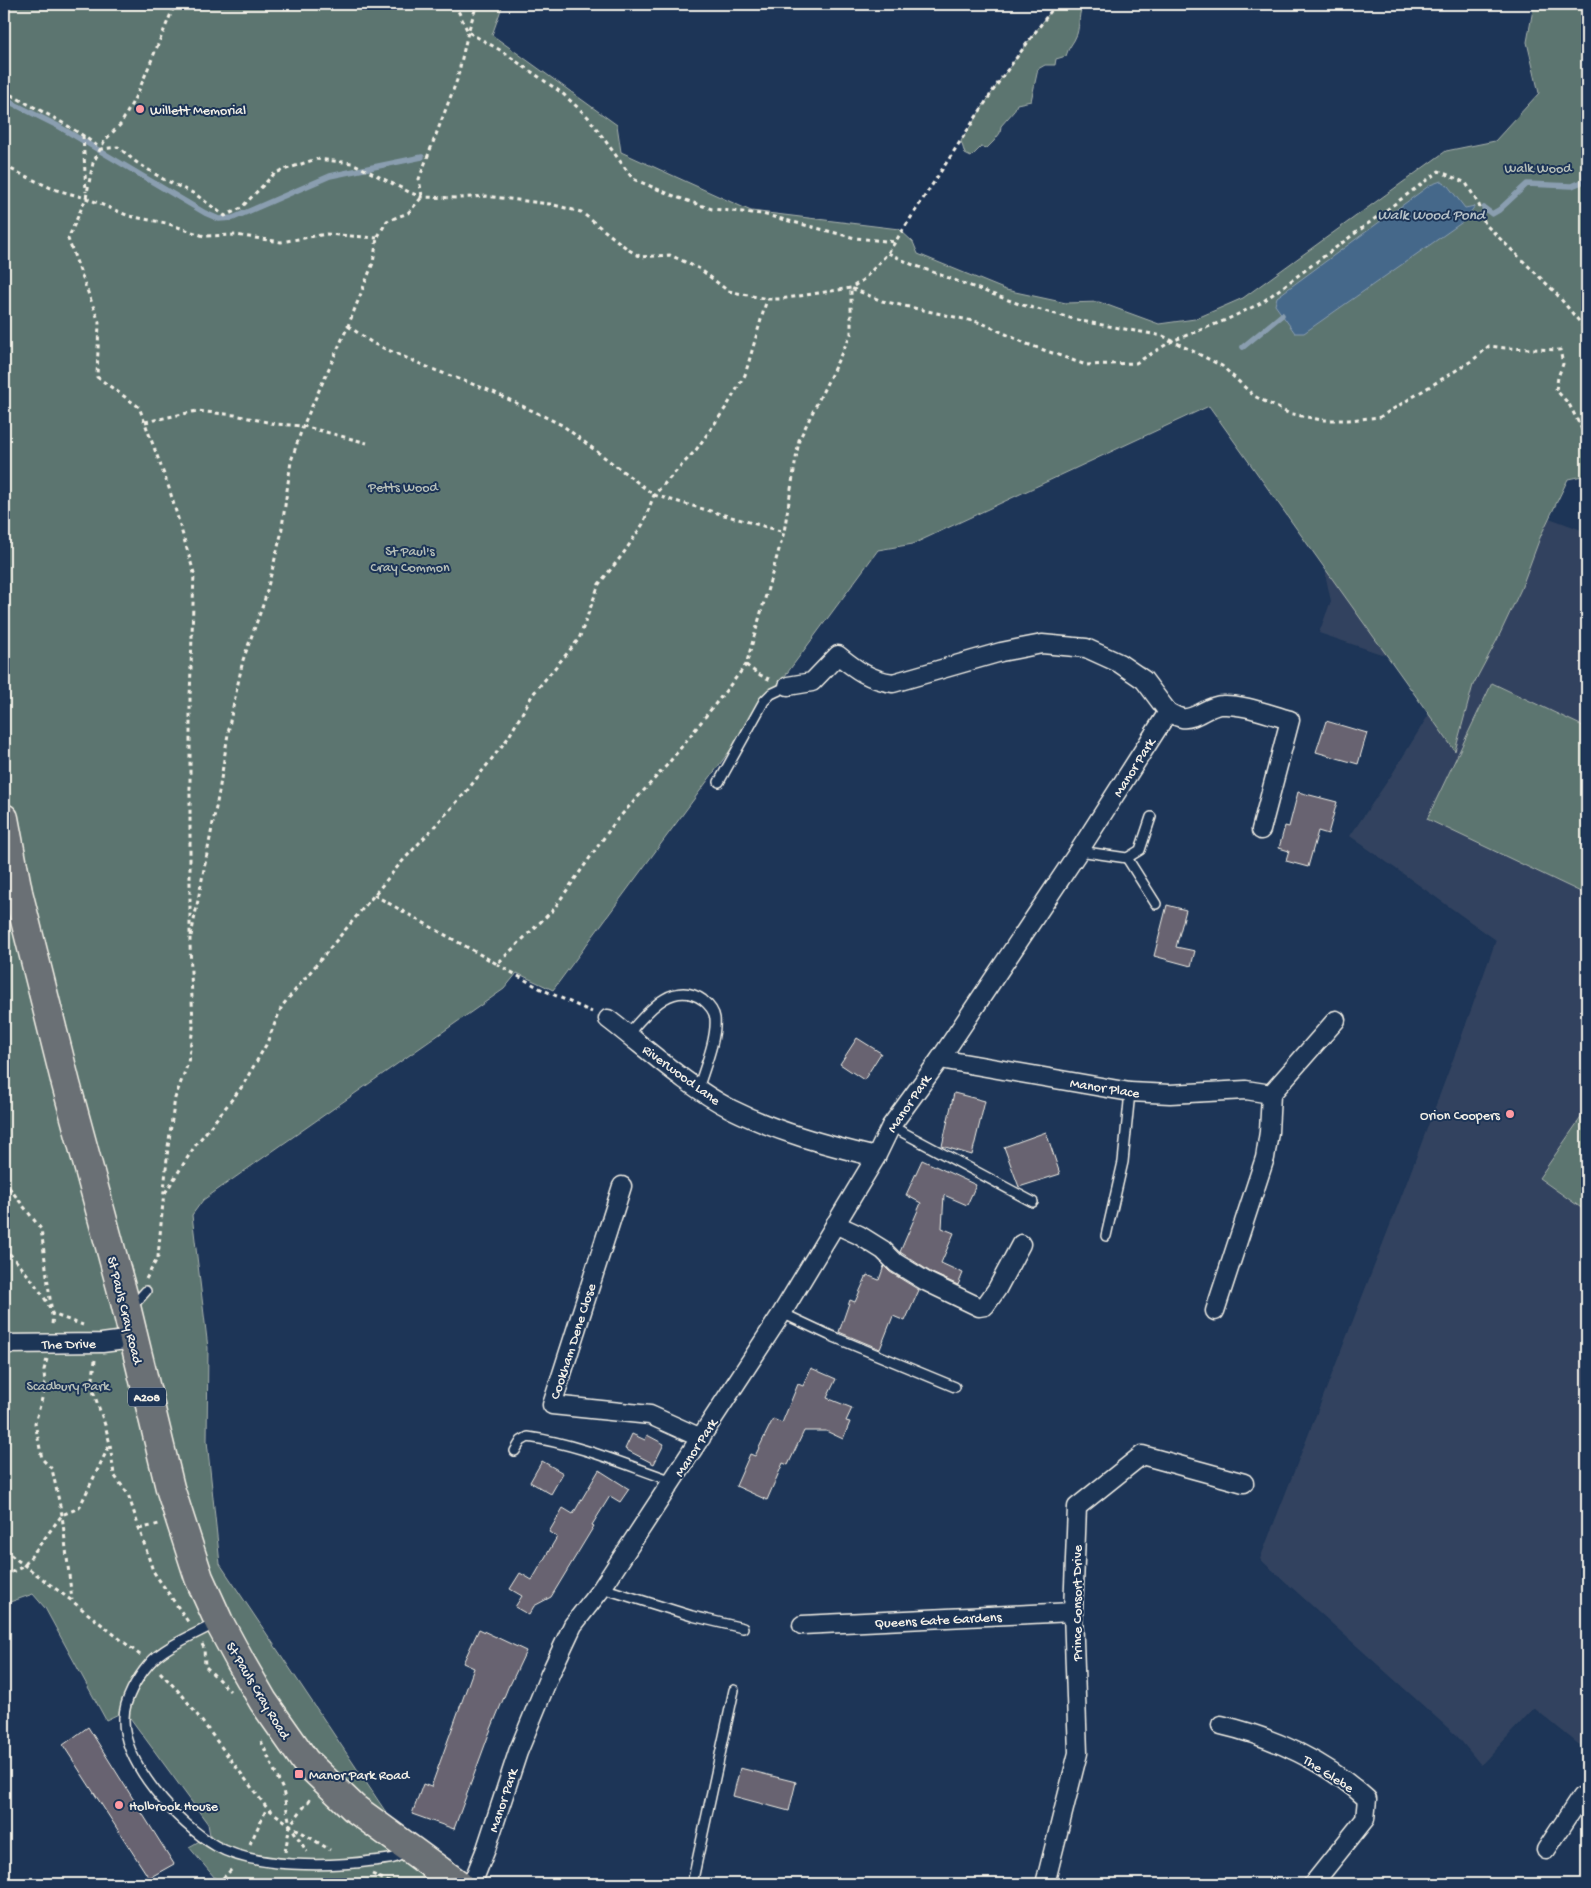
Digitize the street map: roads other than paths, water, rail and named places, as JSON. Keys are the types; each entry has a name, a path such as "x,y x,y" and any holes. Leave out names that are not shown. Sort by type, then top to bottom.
{"main road":[{"name":"St Pauls Cray Road","path":"4,818 18,892 41,984 135,1298 122,1340 198,1578 207,1628 263,1701 305,1761 354,1808 458,1884"}],"street":[{"path":"788,686 812,682 838,655 861,673 880,681 893,683 1001,652 1042,644 1086,648 1119,664 1144,680 1168,712 1182,718 1192,717 1207,708 1220,705 1236,705 1290,720 1261,830"},
{"name":"Manor Park","path":"472,1884 486,1849 518,1752 550,1674 573,1625 602,1588 702,1438 782,1313 876,1157 890,1126 940,1059 1079,851 1168,712"},
{"name":"Riverwood Lane","path":"608,1019 698,1089 730,1108 766,1125 832,1147 876,1157"},
{"path":"1215,1311 1265,1158 1269,1132 1271,1094 1336,1020"},
{"name":"Manor Place","path":"940,1059 1130,1092 1170,1094 1246,1090 1271,1094"},
{"name":"Cookham Dene Close","path":"622,1186 552,1405 650,1414 702,1438"},
{"path":"835,1224 859,1235 883,1250 896,1263 927,1282 979,1307 985,1306 1021,1244"},
{"name":"The Drive","path":"4,1344 122,1340"},
{"name":"Prince Consort Drive","path":"1045,1884 1078,1753 1074,1612 1077,1506 1142,1455 1244,1483"},
{"name":"Queens Gate Gardens","path":"802,1625 1074,1612"},
{"name":"The Glebe","path":"1221,1725 1250,1732 1300,1754 1349,1782 1367,1799 1365,1819 1313,1884"},
{"path":"1546,1850 1581,1797 1587,1798"}],"lane":[{"path":"719,782 764,701 771,694 788,686"},
{"path":"1079,851 1127,858 1140,850 1151,817"},
{"path":"1127,858 1156,904"},
{"path":"628,1034 654,1005 666,997 687,993 698,997 708,1004 714,1011 714,1032 698,1089"},
{"path":"1106,1236 1123,1162 1130,1092"},
{"path":"890,1126 1032,1202"},
{"path":"782,1313 829,1335 956,1387"},
{"path":"515,1451 521,1441 528,1436 539,1438 566,1445 673,1481"},
{"path":"602,1588 692,1616 743,1628"},
{"path":"207,1628 169,1649 150,1663 133,1686 124,1717 126,1741 142,1774 177,1816 216,1846 245,1857 283,1863 352,1864 395,1858 409,1849"},
{"path":"692,1884 734,1690"}],"water":[{"name":"Walk Wood Pond","path":"1441,181 1448,186 1465,208 1475,206 1464,221 1304,333 1295,333 1275,305 1277,297 1430,185"}],"waterway":[{"path":"4,99 58,126 205,213 219,219 233,218 330,176 422,157"},
{"path":"1484,208 1492,214 1499,210 1527,184 1572,186 1587,180"},
{"path":"1243,347 1282,315"}],"place":[{"name":"Willett Memorial","path":"140,109"},
{"name":"Orion Coopers","path":"1510,1114"},
{"name":"Manor Park Road","path":"299,1774"},
{"name":"Holbrook House","path":"119,1805"}],"park label":[{"name":"Walk Wood","path":"1538,167"},
{"name":"Petts Wood","path":"403,486"},
{"name":"St Paul's Cray Common","path":"410,558"},
{"name":"Scadbury Park","path":"68,1385"}]}
